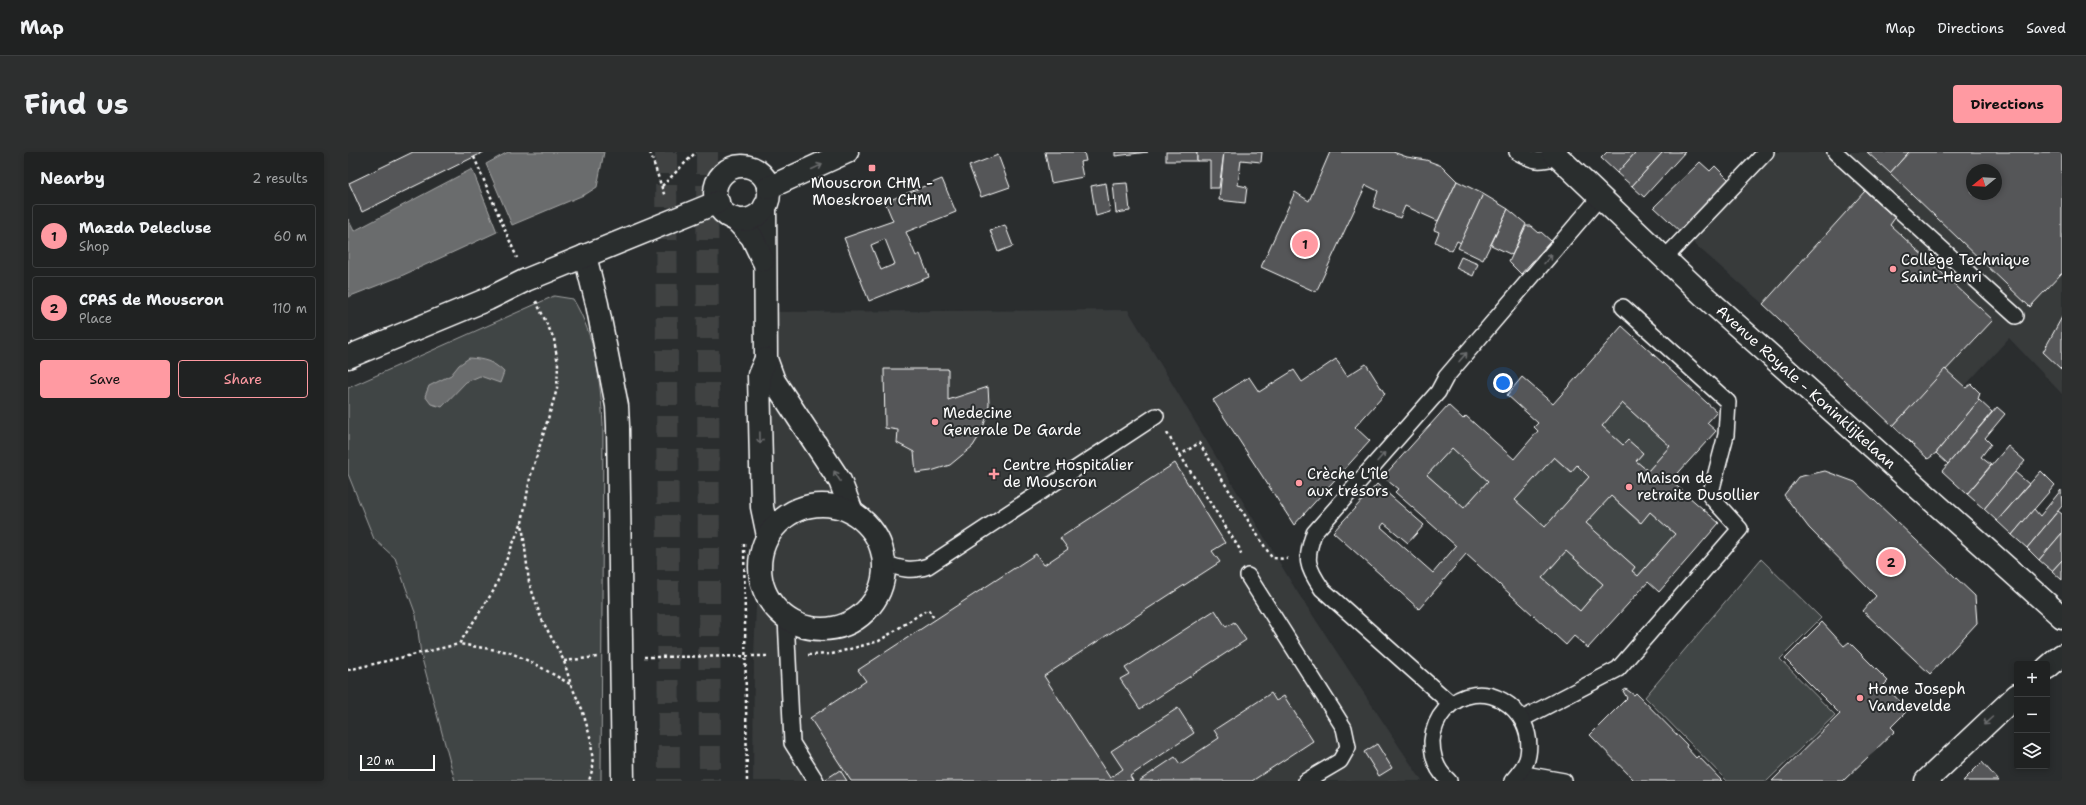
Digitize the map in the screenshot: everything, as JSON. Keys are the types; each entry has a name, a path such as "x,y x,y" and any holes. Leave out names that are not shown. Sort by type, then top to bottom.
{"street":[{"path":"735,219 752,218 760,213 767,197 847,152"},
{"name":"Avenue Royale - Koninklijkelaan","path":"1556,155 1664,259 2062,617"},
{"path":"765,266 752,237 735,219 728,215 718,202 716,191 720,178 730,169 747,158 763,175 767,197 765,266 766,359 774,380 840,481 852,512"},
{"path":"348,357 488,299 526,280 718,202"},
{"path":"585,256 593,284 617,406 622,781"},
{"path":"766,359 759,375 762,507 768,536"},
{"path":"760,408 773,404 792,407"},
{"path":"826,504 852,512 868,524 880,543 885,563 884,577 875,600 864,614 848,624 825,630 802,626 786,618 775,608 769,599 760,576 762,552 768,536 782,519 802,508 826,504"},
{"path":"2050,665 2062,655"},
{"path":"1926,781 2015,697"}],"lane":[{"path":"1517,152 1533,161 1540,162 1556,155"},
{"path":"1664,259 1766,152"},
{"path":"1835,152 2016,316"},
{"path":"1451,704 1322,590 1310,573 1308,552 1314,533 1438,392 1446,377 1600,197"},
{"path":"1522,718 1618,669 1740,529 1710,496 1726,435 1728,402 1623,306"},
{"path":"885,563 904,570 913,570 928,566 1156,416"},
{"path":"1248,576 1344,728 1348,747 1340,761 1306,781"},
{"path":"786,618 792,743 816,781"},
{"path":"1449,781 1442,775 1432,753 1432,732 1439,716 1451,704 1471,695 1491,696 1505,701 1522,718 1528,732 1528,756 1516,777 1564,781"}],"path":[{"path":"650,152 672,221"},
{"path":"662,186 696,152"},
{"path":"474,157 514,251"},
{"path":"459,644 494,590 522,523 530,478 557,389 558,364 554,339 526,280"},
{"path":"1156,416 1239,548 1248,576"},
{"path":"1180,455 1199,443 1272,558 1309,561"},
{"path":"522,523 529,582 541,618 564,661 571,685 582,709 591,740 593,767 589,781"},
{"path":"564,661 581,658 832,654 879,641 928,609 935,620"},
{"path":"348,670 459,644 509,652 535,664 571,685"},
{"path":"746,656 748,781"}],"shaded area":[{"path":"508,152 604,152 597,187 586,194 512,225 486,164"},
{"name":"Collège Technique Saint-Henri","path":"1757,152 2062,152 2062,394 2009,338 1964,387 1763,304 1683,234"},
{"path":"472,169 497,232 399,277 348,297 348,219 354,231"},
{"path":"554,296 573,299 581,313 596,359 600,391 603,424 601,781 455,781 421,655 416,615 395,558 374,539 348,474 348,388"},
{"name":"Centre Hospitalier de Mouscron","path":"1128,310 1296,590 1422,781 753,781 754,656 766,359 766,312"},
{"path":"469,358 488,361 500,368 504,372 500,383 480,376 466,382 442,407 431,404 425,396 429,386 451,375 459,365"},
{"path":"1622,403 1670,446 1648,471 1636,461 1643,453 1628,440 1623,445 1602,426"},
{"path":"1452,448 1488,481 1464,508 1427,475"},
{"path":"1554,457 1570,472 1577,465 1589,477 1545,527 1515,500"},
{"path":"1611,496 1640,523 1650,512 1675,534 1638,576 1632,571 1635,567 1586,523"},
{"path":"1566,551 1603,584 1580,611 1542,578"},
{"path":"1761,559 1821,618 1780,659 1835,715 1767,781 1727,781 1645,697"}],"building":[{"path":"413,152 484,152 362,212 349,183"},
{"path":"1045,152 1084,152 1086,161 1080,162 1083,177 1051,183"},
{"path":"1115,152 1148,152 1115,156"},
{"path":"1166,152 1197,152 1197,161 1166,161"},
{"path":"1197,152 1224,152 1219,188 1210,188 1210,161 1197,161"},
{"path":"1224,152 1262,152 1261,162 1241,160 1238,185 1247,187 1245,203 1219,200"},
{"path":"1330,152 1393,152 1407,157 1426,160 1442,166 1457,181 1438,221 1405,206 1400,218 1373,207 1378,191 1366,185 1316,292 1261,267 1295,192 1309,201"},
{"path":"1607,152 1636,152 1617,173 1601,158"},
{"path":"1636,152 1663,152 1632,186 1617,173"},
{"path":"1663,152 1685,152 1644,197 1632,186"},
{"path":"1867,152 1909,152 1890,173"},
{"path":"1909,152 2062,152 2062,273 2030,307 1890,173"},
{"path":"998,155 1010,187 981,197 969,166"},
{"path":"1700,162 1710,171 1715,166 1729,180 1683,234 1654,207"},
{"path":"942,179 956,212 906,232 916,256 920,254 929,277 869,301 844,238 893,221 885,202","holes":["885,239 895,264 881,270 871,245"]},
{"path":"1457,181 1483,194 1461,243 1457,241 1452,251 1435,242 1439,232 1434,230"},
{"path":"1106,183 1110,212 1096,216 1091,186"},
{"path":"1127,183 1130,211 1116,213 1113,184"},
{"path":"1865,191 1895,218 1890,225 1993,320 1893,426 1763,304"},
{"path":"1483,194 1508,209 1483,260 1458,248"},
{"path":"1508,209 1526,224 1512,255 1491,245"},
{"path":"1005,225 1013,246 998,252 990,230"},
{"path":"1526,226 1531,226 1539,233 1541,232 1551,241 1521,274 1509,262"},
{"path":"1461,257 1478,264 1473,276 1456,268"},
{"path":"2062,317 2062,370 2043,352"},
{"name":"Maison de retraite Dusollier","path":"1622,326 1717,412 1707,423 1716,431 1671,481 1719,523 1659,592 1648,582 1588,648 1574,636 1566,645 1466,554 1419,609 1333,532 1377,484 1424,525 1408,543 1384,523 1381,527 1433,573 1456,546 1395,492 1398,489 1383,477 1448,405 1463,419 1466,416 1514,459 1538,431 1534,427 1538,423 1507,395 1522,377 1553,404","holes":["1622,403 1670,446 1648,471 1636,461 1643,453 1628,440 1623,445 1602,426","1452,448 1488,481 1464,508 1427,475","1554,457 1571,472 1577,465 1589,477 1545,527 1515,500","1611,496 1641,523 1650,512 1675,534 1638,576 1632,571 1635,567 1586,523","1566,551 1603,584 1580,611 1542,578"]},
{"name":"Crèche L'île aux trésors","path":"1336,359 1347,376 1366,364 1385,394 1355,427 1370,441 1294,525 1213,400 1249,377 1259,392 1294,370 1302,382"},
{"name":"Medecine Generale De Garde","path":"884,369 948,369 948,400 988,387 989,404 987,416 981,433 973,446 950,465 931,471 916,473 914,452 897,443 898,430 885,428"},
{"path":"1945,369 1966,388 1971,384 1980,393 1979,400 1936,453 1928,459 1893,426"},
{"path":"1979,400 1992,412 1948,464 1936,453"},
{"path":"1997,407 2005,414 1985,438 1991,444 1981,457 1991,465 1967,494 1942,471"},
{"path":"2008,446 2025,461 1984,509 1967,494"},
{"path":"1175,463 1225,543 1212,551 1220,562 1044,676 1110,778 1123,769 1111,751 1178,708 1194,733 1130,776 1133,781 851,781 810,718 866,681 858,670 1036,554 1044,565 1068,549 1060,538"},
{"path":"1825,471 1855,482 1975,596 1977,623 1930,674 1863,611 1876,596 1809,528 1784,495 1798,477"},
{"path":"2041,471 2055,485 2012,535 1997,521"},
{"path":"2015,472 2029,484 1997,521 1984,509"},
{"path":"2061,490 2062,506 2027,548 2012,535 2034,509 2040,516"},
{"path":"2058,511 2062,514 2062,533 2039,560 2027,548"},
{"path":"2062,533 2062,560 2052,571 2039,560"},
{"path":"2062,560 2062,580 2052,571"},
{"path":"1215,610 1226,627 1234,622 1246,640 1140,709 1120,679 1129,674 1125,668"},
{"name":"Home Joseph Vandevelde","path":"1822,622 1844,646 1849,642 1888,681 1884,685 1908,710 1891,727 1895,731 1843,781 1772,781 1840,714 1785,659"},
{"path":"1626,689 1634,695 1636,693 1687,745 1686,747 1696,758 1698,756 1722,781 1635,781 1590,735 1627,698 1623,691"},
{"path":"1271,693 1276,701 1284,696 1313,741 1252,781 1139,781 1175,757 1180,764 1219,738 1214,730"},
{"path":"1377,744 1392,768 1379,776 1364,752"},
{"path":"1982,762 1999,781 1963,781"},
{"path":"840,770 847,781 823,781"}],"tunnel":[{"path":"666,152 669,781"},
{"path":"707,152 710,781"}],"place":[{"name":"Mouscron CHM - Moeskroen CHM","path":"872,168"},
{"name":"Mazda Delecluse","path":"1305,244"},
{"name":"Collège Technique Saint-Henri","path":"1893,269"},
{"name":"Medecine Generale De Garde","path":"935,422"},
{"name":"Centre Hospitalier de Mouscron","path":"994,474"},
{"name":"Crèche L'île aux trésors","path":"1299,483"},
{"name":"Maison de retraite Dusollier","path":"1629,487"},
{"name":"CPAS de Mouscron","path":"1891,562"},
{"name":"Home Joseph Vandevelde","path":"1860,698"}]}
